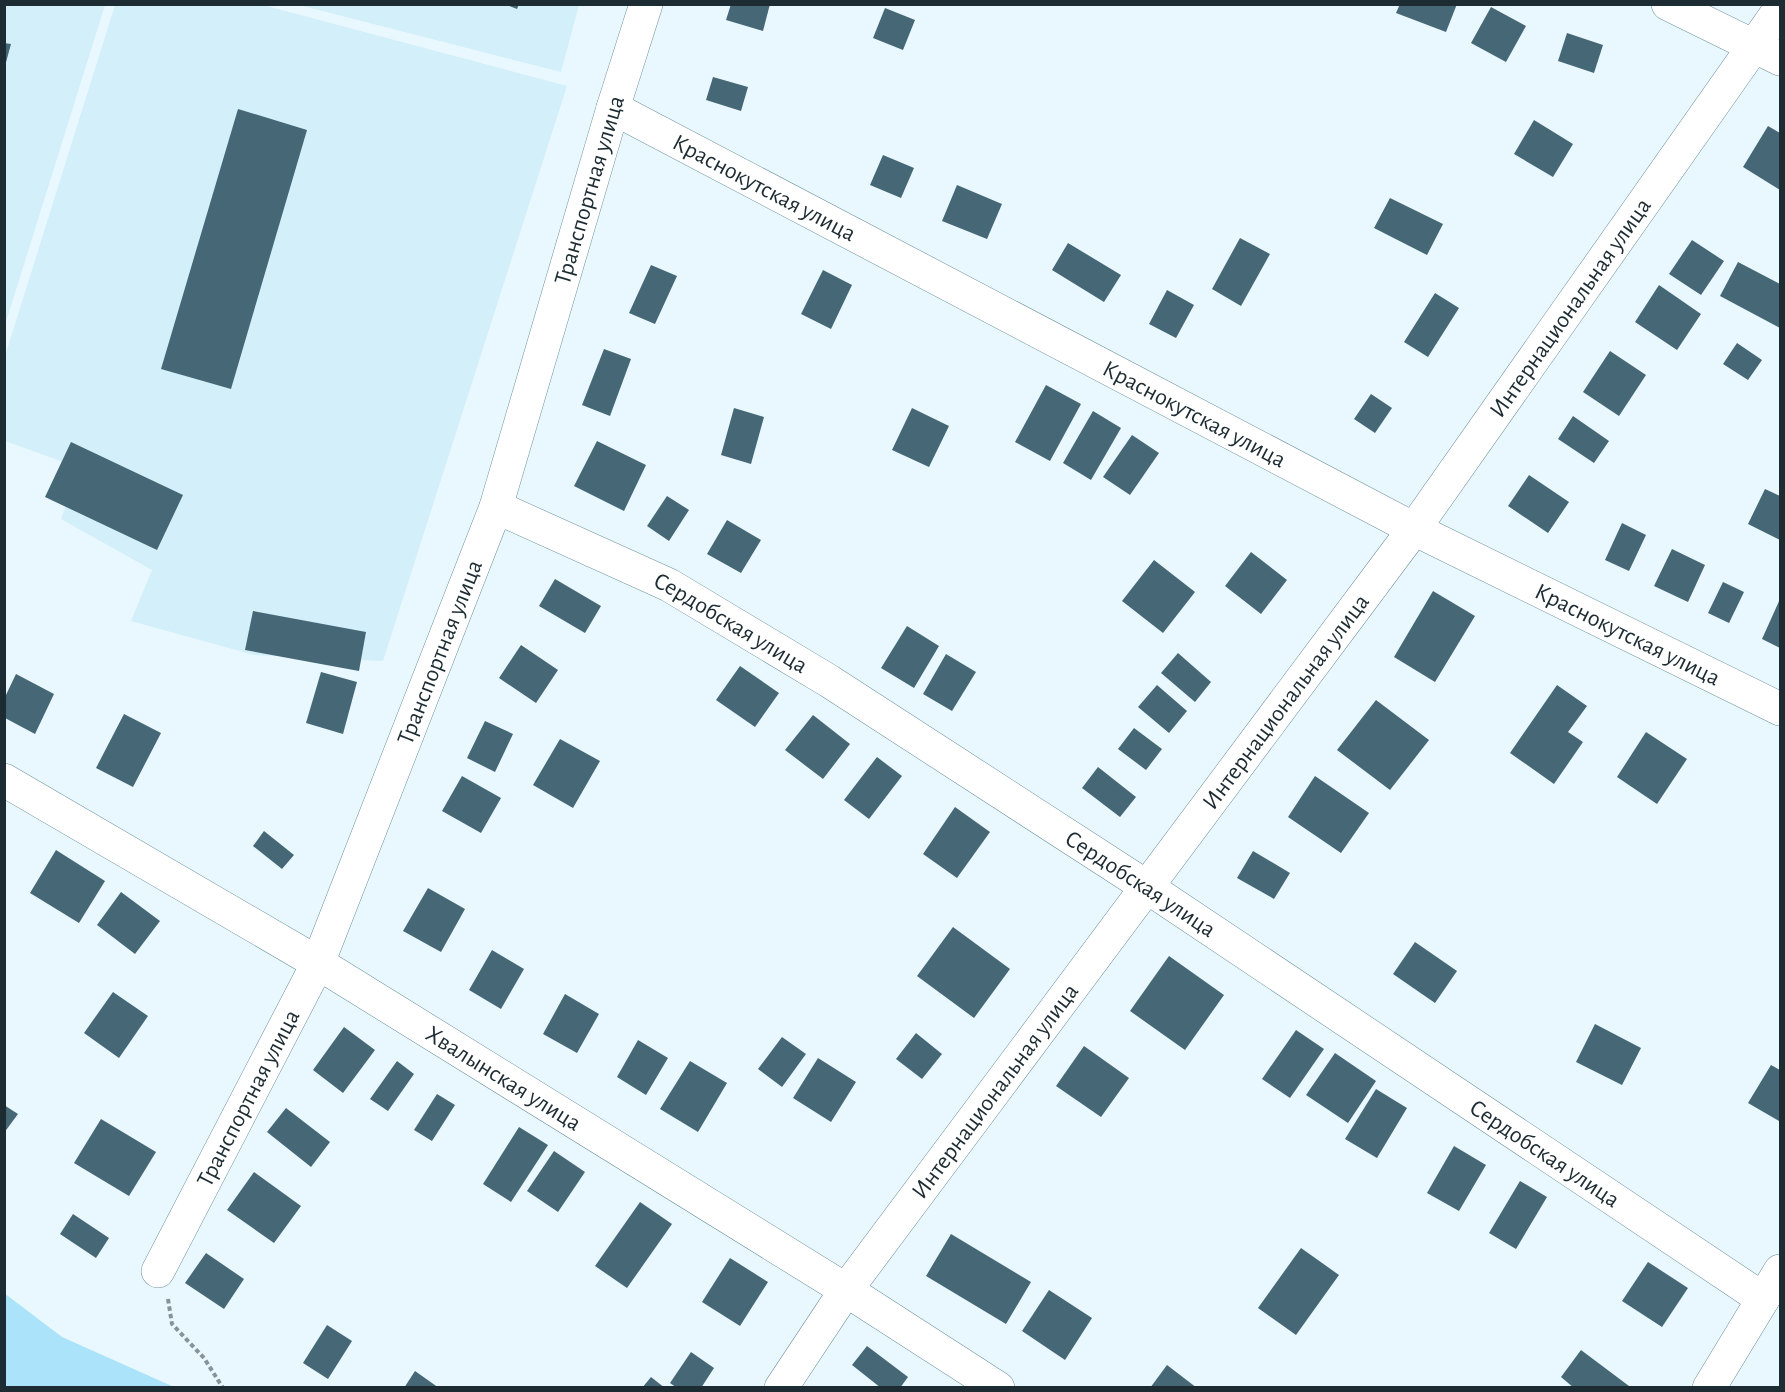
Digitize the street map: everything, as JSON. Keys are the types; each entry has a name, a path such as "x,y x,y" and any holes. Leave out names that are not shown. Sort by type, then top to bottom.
{"street":[{"name":"Транспортная улица","path":"158,1271 318,963 496,507 613,108 646,4"},
{"path":"1668,4 1768,52"},
{"name":"Интернациональная улица","path":"781,1388 846,1290 1768,52 1780,9"},
{"name":"Краснокутская улица","path":"613,108 1414,529 1780,709"},
{"name":"Сердобская улица","path":"496,507 669,585 829,681 1147,887 1764,1299"},
{"name":"Хвалынская улица","path":"4,780 318,963 846,1290 998,1388"},
{"path":"1709,1388 1780,1272"}],"path":[{"path":"158,1271 166,1286 172,1324 204,1358 223,1388"}],"shaded area":[{"path":"5,5 105,5 5,325"},
{"path":"115,5 263,5 567,86 383,661 254,655 131,621 152,570 61,519 80,468 5,441 5,356"},
{"path":"299,5 579,5 561,72"},
{"path":"4,1293 62,1337 174,1387 5,1387"}],"building":[{"path":"504,4 519,4 517,9"},
{"path":"731,4 770,4 763,31 726,20"},
{"path":"1400,4 1457,4 1446,32 1396,13"},
{"path":"1491,7 1526,26 1506,62 1471,43"},
{"path":"885,8 915,20 903,50 873,38"},
{"path":"1567,33 1603,45 1594,73 1558,61"},
{"path":"4,43 11,44 5,66 4,66"},
{"path":"713,77 748,87 741,111 706,100"},
{"path":"238,109 307,130 231,389 161,369"},
{"path":"1534,120 1573,144 1553,177 1514,154"},
{"path":"1768,126 1780,133 1780,190 1743,167"},
{"path":"883,155 914,168 901,198 870,185"},
{"path":"957,185 1002,204 987,239 942,221"},
{"path":"1390,198 1443,224 1427,255 1374,228"},
{"path":"1240,238 1270,254 1241,306 1212,289"},
{"path":"1692,240 1724,261 1701,295 1669,274"},
{"path":"1068,243 1121,275 1104,302 1052,270"},
{"path":"1738,262 1780,284 1780,328 1720,296"},
{"path":"651,265 677,276 655,324 629,313"},
{"path":"823,270 852,285 831,329 801,314"},
{"path":"1659,285 1701,314 1677,350 1635,322"},
{"path":"1167,290 1194,305 1176,338 1149,324"},
{"path":"1435,293 1459,308 1428,357 1404,342"},
{"path":"1737,343 1762,360 1748,380 1723,364"},
{"path":"604,349 631,359 610,416 582,405"},
{"path":"1610,351 1646,375 1619,416 1583,392"},
{"path":"1046,385 1081,404 1050,461 1015,442"},
{"path":"1371,394 1392,408 1375,433 1354,419"},
{"path":"734,408 764,417 751,464 721,455"},
{"path":"912,408 949,426 929,467 892,450"},
{"path":"1093,411 1121,428 1091,480 1063,463"},
{"path":"1573,416 1609,441 1594,463 1558,439"},
{"path":"1132,435 1159,453 1130,495 1103,477"},
{"path":"597,441 646,465 624,511 574,486"},
{"path":"71,442 183,495 157,550 45,497"},
{"path":"1529,475 1569,502 1548,533 1508,506"},
{"path":"1765,489 1780,496 1780,540 1748,524"},
{"path":"667,496 689,510 669,541 647,526"},
{"path":"727,520 761,540 741,573 707,554"},
{"path":"1622,523 1646,535 1629,571 1605,560"},
{"path":"1672,549 1705,565 1688,602 1654,586"},
{"path":"1251,552 1287,580 1261,614 1225,586"},
{"path":"1154,560 1195,592 1163,633 1122,601"},
{"path":"555,579 601,606 585,633 539,606"},
{"path":"1723,582 1744,592 1729,623 1708,613"},
{"path":"1433,591 1475,616 1435,682 1394,657"},
{"path":"1780,599 1780,648 1762,639"},
{"path":"253,611 366,632 359,671 245,650"},
{"path":"907,626 939,646 914,688 881,668"},
{"path":"521,645 558,670 536,703 499,678"},
{"path":"1178,653 1211,682 1195,702 1161,673"},
{"path":"946,654 976,672 952,711 923,694"},
{"path":"740,666 779,693 755,727 716,700"},
{"path":"321,672 357,682 343,734 306,723"},
{"path":"16,674 54,694 35,734 5,718 5,697"},
{"path":"1157,685 1187,711 1169,733 1138,707"},
{"path":"1557,685 1587,706 1568,732 1583,742 1554,784 1510,753"},
{"path":"1376,700 1429,740 1390,790 1337,750"},
{"path":"124,714 161,733 133,787 96,768"},
{"path":"813,715 850,744 823,779 785,750"},
{"path":"485,721 513,734 495,772 467,758"},
{"path":"1134,728 1162,749 1146,770 1118,749"},
{"path":"1646,732 1687,759 1657,804 1617,777"},
{"path":"560,739 600,761 573,808 533,785"},
{"path":"877,757 902,776 869,819 844,800"},
{"path":"1098,767 1136,797 1120,817 1082,788"},
{"path":"462,776 501,798 481,833 442,811"},
{"path":"1315,776 1369,813 1341,853 1288,817"},
{"path":"955,807 990,832 957,878 923,854"},
{"path":"264,831 294,855 282,869 253,846"},
{"path":"56,850 105,881 79,923 30,893"},
{"path":"1253,851 1290,873 1274,899 1237,878"},
{"path":"428,888 465,909 441,952 403,931"},
{"path":"121,892 160,921 135,954 97,925"},
{"path":"953,927 1010,969 974,1018 917,976"},
{"path":"1415,942 1457,971 1435,1003 1393,974"},
{"path":"492,950 524,969 501,1009 469,990"},
{"path":"1169,956 1224,995 1185,1050 1130,1011"},
{"path":"113,992 148,1016 119,1058 84,1033"},
{"path":"565,994 599,1014 577,1053 543,1034"},
{"path":"1595,1024 1641,1048 1622,1085 1576,1062"},
{"path":"344,1027 375,1050 343,1093 313,1070"},
{"path":"1296,1030 1324,1049 1290,1098 1262,1079"},
{"path":"916,1033 942,1054 922,1079 896,1059"},
{"path":"782,1037 806,1054 782,1087 758,1069"},
{"path":"638,1040 668,1058 646,1095 617,1077"},
{"path":"1084,1046 1129,1078 1101,1117 1056,1086"},
{"path":"1335,1053 1376,1081 1348,1123 1306,1095"},
{"path":"818,1058 856,1082 831,1122 793,1098"},
{"path":"397,1061 414,1074 388,1111 370,1099"},
{"path":"690,1061 727,1083 698,1132 660,1109"},
{"path":"1771,1065 1780,1070 1779,1121 1748,1103"},
{"path":"1376,1089 1407,1108 1377,1158 1345,1139"},
{"path":"437,1094 455,1105 432,1141 414,1130"},
{"path":"4,1105 18,1114 4,1133"},
{"path":"286,1108 330,1142 311,1167 267,1132"},
{"path":"101,1119 156,1152 129,1196 74,1163"},
{"path":"519,1127 548,1145 511,1202 483,1184"},
{"path":"1454,1146 1486,1165 1459,1211 1427,1193"},
{"path":"554,1151 585,1172 558,1212 527,1191"},
{"path":"254,1172 301,1206 274,1243 227,1210"},
{"path":"1520,1181 1547,1197 1516,1249 1489,1233"},
{"path":"640,1202 672,1224 627,1288 595,1266"},
{"path":"73,1214 109,1238 96,1258 60,1234"},
{"path":"951,1234 1031,1282 1006,1324 926,1276"},
{"path":"1301,1248 1339,1275 1296,1335 1258,1308"},
{"path":"206,1253 244,1279 224,1309 185,1283"},
{"path":"730,1258 768,1282 740,1326 702,1302"},
{"path":"1648,1262 1688,1288 1662,1327 1622,1301"},
{"path":"1049,1290 1092,1318 1065,1360 1022,1331"},
{"path":"327,1325 352,1341 328,1379 303,1363"},
{"path":"867,1346 908,1377 900,1388 881,1388 852,1365"},
{"path":"1581,1350 1629,1386 1628,1388 1574,1388 1561,1377"},
{"path":"691,1352 714,1368 701,1388 677,1388 670,1383"},
{"path":"1167,1365 1197,1388 1150,1388"},
{"path":"415,1371 439,1388 404,1388"},
{"path":"651,1377 665,1388 642,1388"}]}
